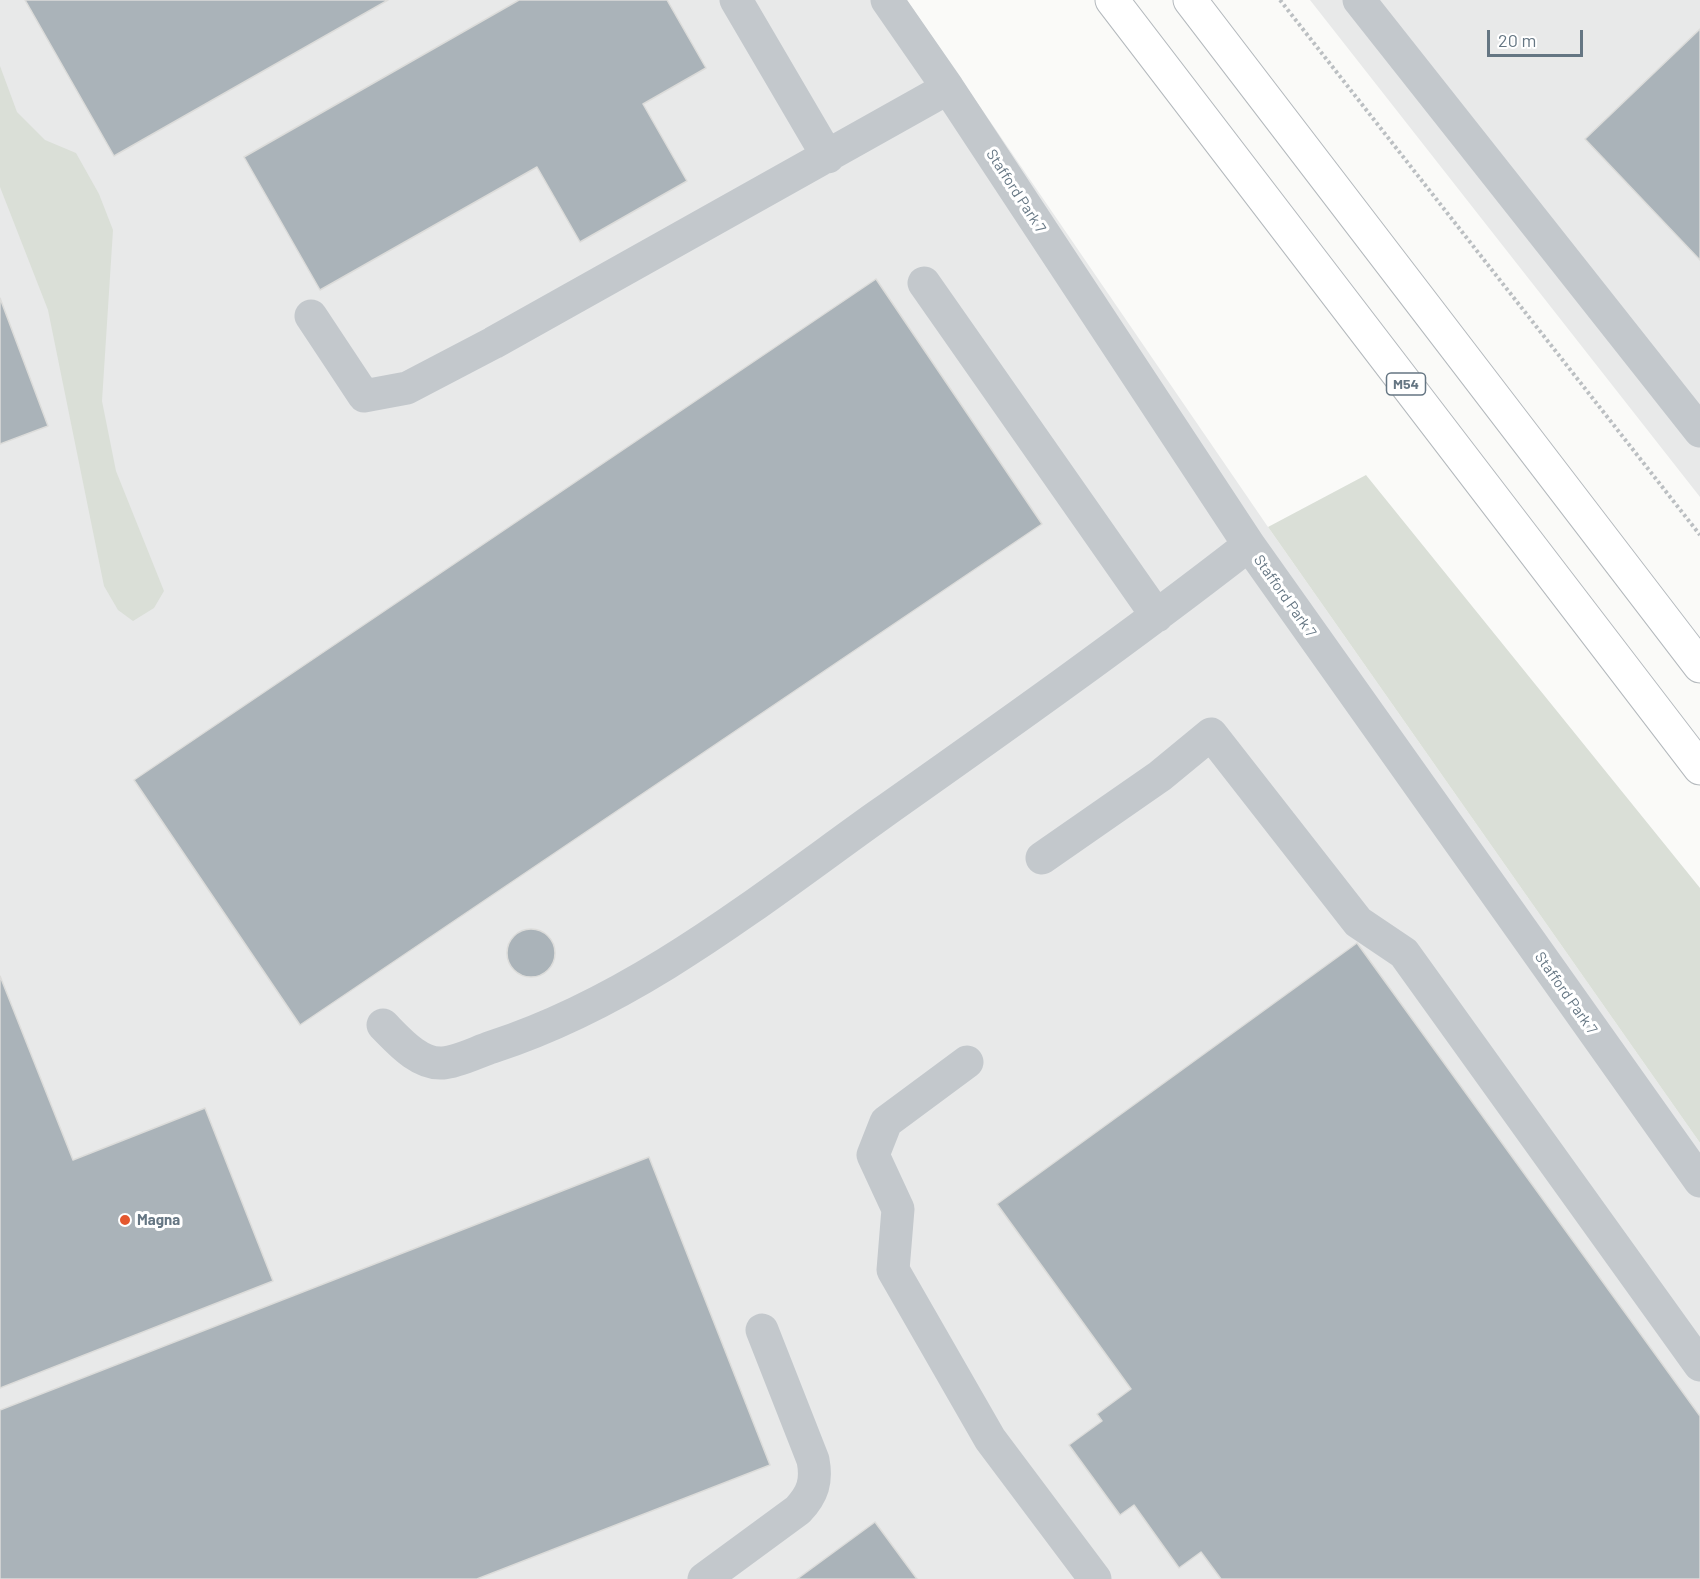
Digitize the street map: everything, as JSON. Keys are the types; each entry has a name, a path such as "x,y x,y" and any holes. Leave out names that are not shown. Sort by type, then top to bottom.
{"highway":[{"name":"M54","path":"1112,0 1700,768"},
{"path":"1190,0 1700,666"}],"street":[{"path":"736,0 828,157"},
{"name":"Stafford Park 7","path":"887,0 948,88 1249,545 1700,1181"},
{"path":"1359,0 1700,431"},
{"path":"310,316 364,396 407,388 828,157 948,88"},
{"path":"924,282 1157,616"},
{"path":"383,1025 412,1053 441,1063 522,1037 618,992 722,926 1157,616 1249,545"},
{"path":"1042,858 1160,776 1210,734 1358,922 1404,953 1700,1365"},
{"path":"967,1062 886,1122 873,1155 898,1209 893,1270 990,1439 1095,1579"},
{"path":"704,1579 798,1510 810,1497 816,1477 813,1460 762,1330"}],"path":[{"path":"1280,0 1700,535"}],"shaded area":[{"path":"0,0 907,0 1268,527 1700,1143 1700,1579 0,1579"},
{"path":"1310,0 1700,0 1700,497"},
{"path":"0,66 17,112 45,140 76,153 99,194 113,230 102,401 116,471 164,591 154,608 133,621 118,610 104,586 48,310 0,187"},
{"path":"1366,475 1700,888 1700,1143 1268,527"}],"building":[{"path":"25,0 388,0 114,156"},
{"path":"519,0 667,0 706,68 643,104 687,181 580,242 537,167 320,290 244,157"},
{"path":"1700,29 1700,260 1585,139"},
{"path":"876,279 1042,524 300,1025 134,780"},
{"path":"0,298 48,426 0,444"},
{"path":"526,929 536,929 551,939 555,953 554,962 545,973 536,977 526,977 511,967 507,958 507,948 517,933"},
{"path":"1357,943 1700,1416 1700,1579 1221,1579 1201,1552 1179,1568 1134,1505 1120,1515 1069,1445 1102,1421 1097,1414 1131,1389 997,1204"},
{"name":"Magna","path":"0,976 73,1160 205,1108 273,1281 0,1388"},
{"path":"649,1157 770,1465 477,1579 0,1579 0,1410"},
{"path":"875,1522 917,1579 797,1579"}],"place":[{"name":"Magna","path":"125,1220"}]}
